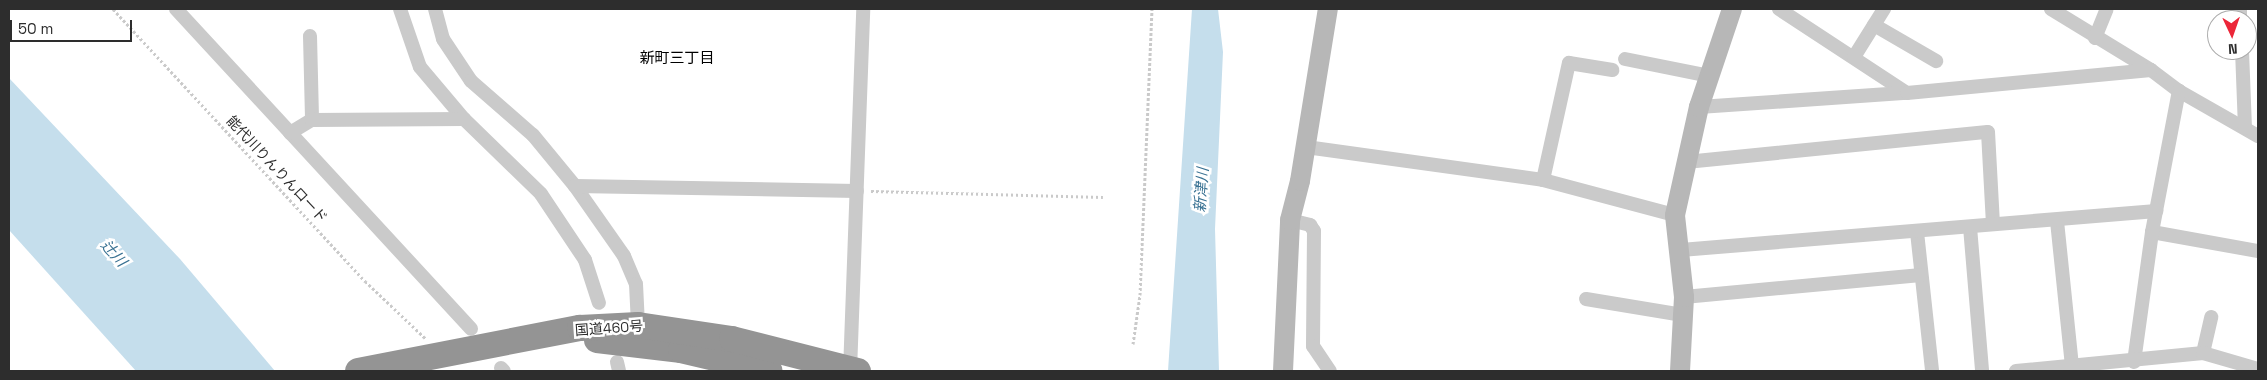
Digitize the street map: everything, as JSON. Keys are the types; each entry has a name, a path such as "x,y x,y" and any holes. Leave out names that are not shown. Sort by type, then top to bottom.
{"highway":[{"name":"国道460号","path":"358,371 426,350 539,337 580,328 638,325 732,339 853,371"},
{"path":"539,337 681,350 770,371"}],"street":[{"path":"176,9 471,329"},
{"path":"400,9 420,67 464,119 541,194 585,260 599,303"},
{"path":"435,9 443,39 471,81 533,134 575,186 624,256 636,284 638,325"},
{"path":"853,371 863,9"},
{"path":"1283,371 1290,220 1306,147 1328,9"},
{"path":"1680,371 1684,306 1681,250 1675,216 1699,107 1732,9"},
{"path":"1779,9 1907,93"},
{"path":"1854,57 1884,9"},
{"path":"2051,9 2095,38 2151,70 2179,91 2258,136"},
{"path":"2095,38 2107,9"},
{"path":"1874,26 1936,61"},
{"path":"310,36 312,120"},
{"path":"1625,59 1710,76"},
{"path":"2242,60 2245,128"},
{"path":"1543,180 1568,63 1612,70"},
{"path":"1699,107 1907,93 2151,70"},
{"path":"2134,362 2152,232 2179,91"},
{"path":"290,133 312,120 464,119"},
{"path":"1686,162 1988,132 1993,224"},
{"path":"1306,147 1543,180 1675,216"},
{"path":"575,186 857,190"},
{"path":"1681,250 1917,232 1993,224 2057,221 2156,211"},
{"path":"1290,220 1310,225 1314,232 1312,346 1330,371"},
{"path":"2057,221 2072,366"},
{"path":"1970,227 1982,371"},
{"path":"1917,232 1932,371"},
{"path":"2152,232 2258,251"},
{"path":"1586,299 1684,306 1922,275"},
{"path":"2203,353 2211,316"},
{"path":"2016,371 2134,362 2203,353 2258,368"}],"path":[{"name":"能代川りんりんロード","path":"113,9 426,350"},
{"path":"1133,344 1140,295 1152,9"},
{"path":"857,190 1103,197"}],"water":[{"name":"新津川","path":"1192,9 1218,9 1223,52 1215,229 1219,371 1168,371"},
{"name":"辻川","path":"9,78 180,259 275,371 136,371 9,230"}],"district":[{"name":"新町三丁目","path":"677,58"}]}
